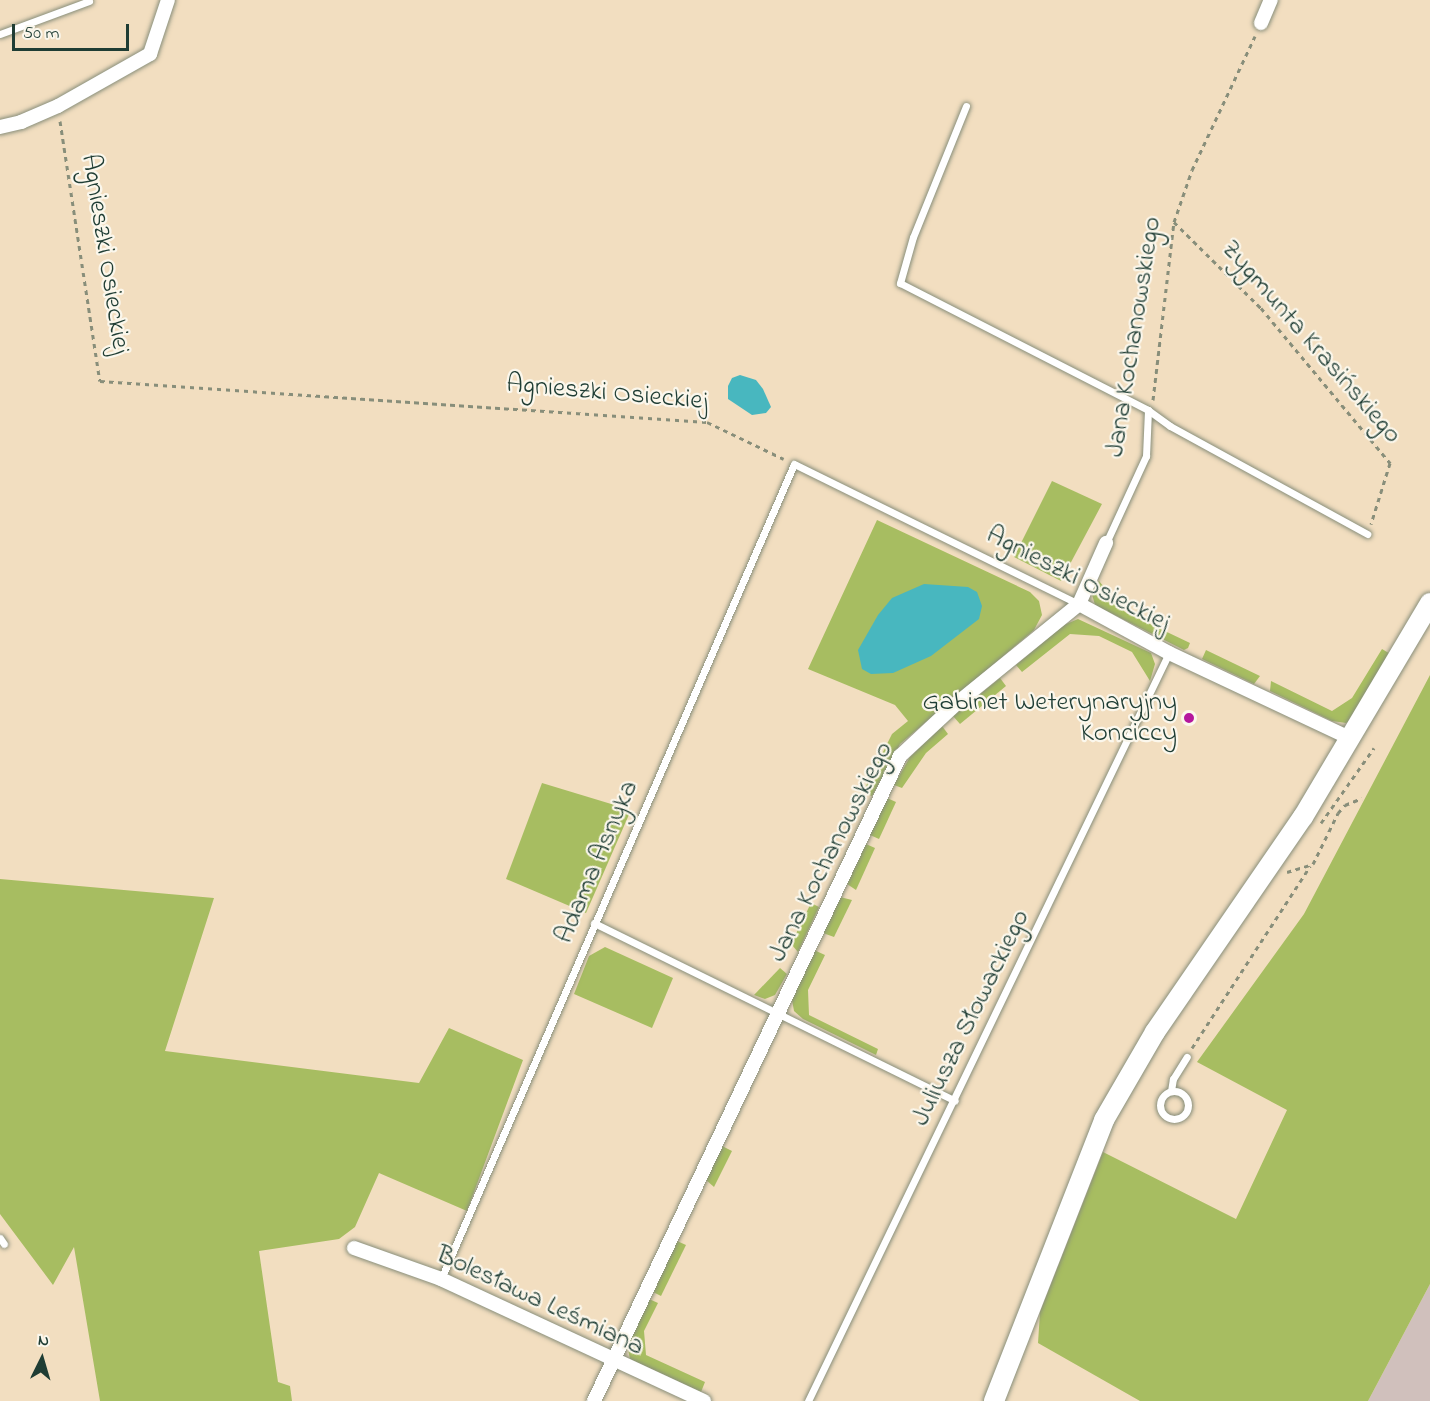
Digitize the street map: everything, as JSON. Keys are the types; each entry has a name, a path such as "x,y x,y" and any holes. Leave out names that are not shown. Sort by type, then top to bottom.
{"street":[{"path":"0,127 21,122 58,106 150,54 168,0"},
{"path":"1261,23 1271,0"},
{"name":"Jana Kochanowskiego","path":"594,1401 610,1360 900,756 956,704 1079,604 1106,543"},
{"path":"994,1401 1104,1120 1155,1032 1264,876 1352,739 1430,603"},
{"name":"Agnieszki Osieckiej","path":"1079,604 1169,653 1352,739"},
{"name":"Bolesława Leśmiana","path":"354,1248 441,1279 610,1360 704,1401"}],"lane":[{"path":"0,34 89,1"},
{"path":"966,106 913,237 900,283 1148,410 1170,426 1367,534"},
{"name":"Jana Kochanowskiego","path":"1106,543 1146,456 1148,410"},
{"name":"Agnieszki Osieckiej","path":"794,464 1079,604"},
{"name":"Adama Asnyka","path":"441,1279 794,464"},
{"name":"Juliusza Słowackiego","path":"808,1401 955,1101 1169,653"},
{"path":"594,923 955,1101"},
{"path":"1172,1091 1173,1079 1186,1058"},
{"path":"1172,1091 1181,1092 1188,1100 1188,1110 1179,1119 1165,1117 1160,1109 1163,1096 1172,1091"}],"path":[{"name":"Jana Kochanowskiego","path":"1148,410 1154,399 1174,222 1192,170 1261,23"},
{"name":"Agnieszki Osieckiej","path":"58,106 100,381 707,422 794,464"},
{"name":"Zygmunta Krasińskiego","path":"1174,222 1261,308 1390,463 1367,534"},
{"path":"1186,1058 1310,866 1338,813 1345,804 1362,798"},
{"path":"1264,876 1310,866"}],"shaded area":[{"path":"1430,1284 1430,1401 1368,1401"}],"green space":[{"path":"1052,481 1102,504 1061,581 1014,557"},
{"path":"877,520 1030,592 1039,601 1042,615 1034,630 900,744 872,796 863,793 866,786 892,734 908,721 895,705 808,669"},
{"path":"1099,581 1125,612 1190,643 1188,648 1184,650 1095,605 1091,591"},
{"path":"1078,619 1151,653 1155,664 1150,681 1132,652 1099,636 1070,634 1022,672 1016,665 1064,625"},
{"path":"1382,649 1392,655 1352,720 1346,723 1332,721 1270,691 1271,681 1332,711 1352,698"},
{"path":"1206,650 1260,676 1254,684 1202,659"},
{"path":"1430,675 1430,1284 1368,1401 1140,1401 1038,1343 1040,1312 1103,1152 1236,1219 1287,1110 1197,1062 1304,914"},
{"path":"1000,678 1006,686 960,724 953,716"},
{"path":"942,726 948,734 926,753 902,788 894,785 910,757"},
{"path":"542,783 631,810 586,913 506,879"},
{"path":"887,798 896,802 879,839 870,835"},
{"path":"866,844 875,848 856,890 847,884"},
{"path":"0,879 214,898 165,1051 419,1083 449,1028 523,1060 467,1211 379,1173 355,1227 339,1239 259,1251 278,1382 290,1386 292,1401 100,1401 74,1247 53,1285 0,1214"},
{"path":"840,897 852,900 834,937 823,933"},
{"path":"811,903 819,907 798,952 791,944"},
{"path":"605,947 673,978 652,1028 574,994 589,956"},
{"path":"814,950 825,955 808,990 809,1015 878,1049 876,1055 803,1019 794,1011 792,1000"},
{"path":"780,968 787,974 775,995 765,999 754,995"},
{"path":"722,1146 732,1151 714,1187 706,1180"},
{"path":"677,1241 686,1245 661,1296 653,1292"},
{"path":"649,1299 658,1303 644,1331 646,1355 705,1382 701,1392 630,1359 627,1345"}],"water":[{"path":"740,375 756,380 763,389 771,407 766,413 752,415 728,399 728,386 732,378"},
{"path":"924,584 968,587 977,592 982,606 979,619 931,656 893,673 871,674 862,669 858,650 878,615 892,598"}],"place":[{"name":"Gabinet Weterynaryjny Konciccy","path":"1189,718"}]}
